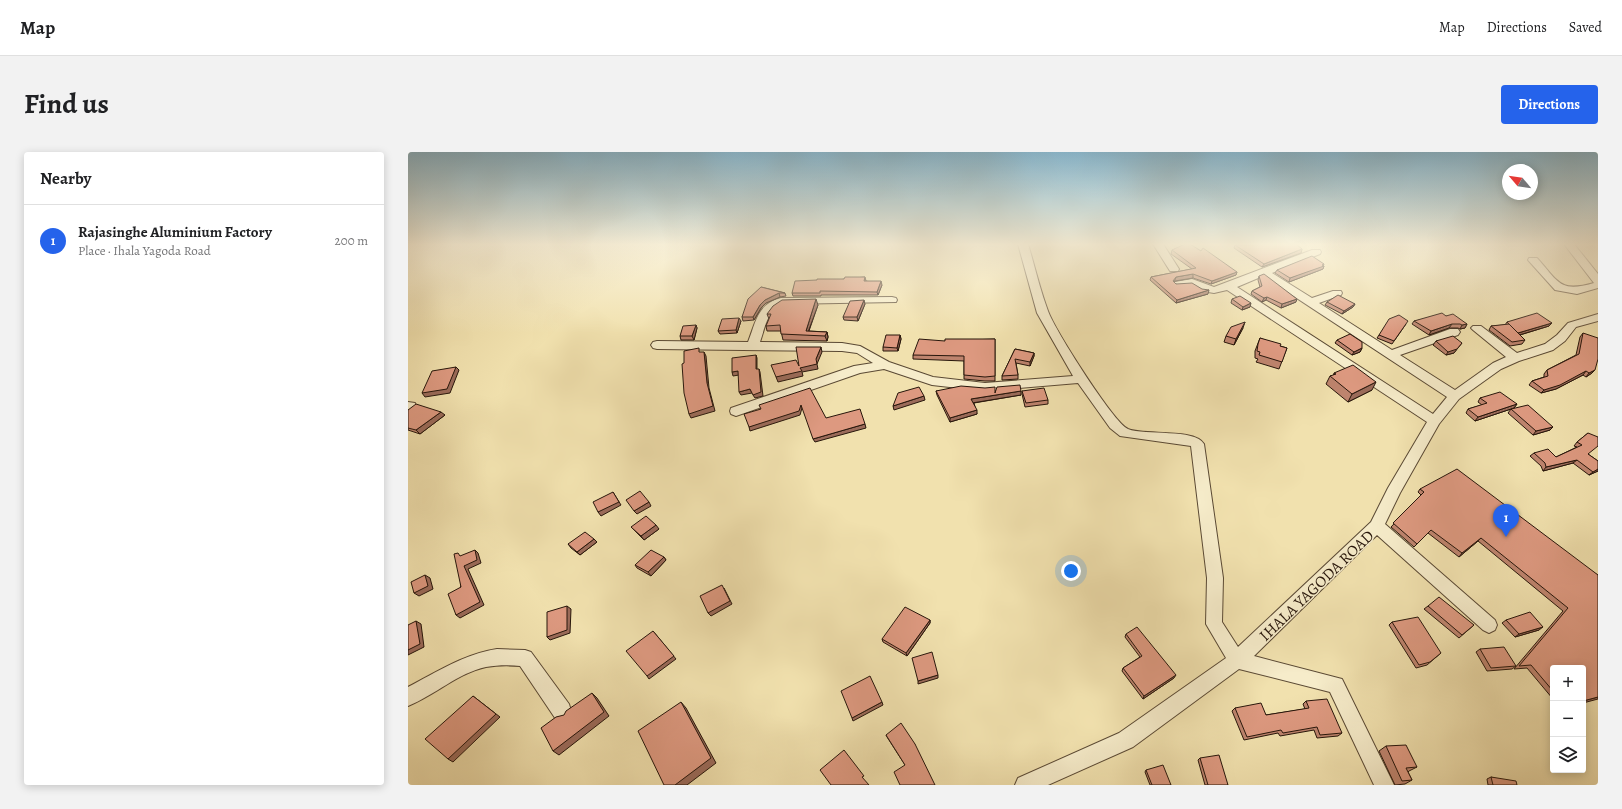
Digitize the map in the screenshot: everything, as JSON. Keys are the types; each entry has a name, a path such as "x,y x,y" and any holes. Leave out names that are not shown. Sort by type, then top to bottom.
{"street":[{"path":"1032,274 1043,313 1081,379 1115,425 1125,433 1192,440 1197,444 1214,578 1214,624 1237,660 1336,685 1384,785"},
{"path":"1179,284 1192,282 1206,289 1214,290 1229,286 1260,274"},
{"path":"1266,274 1455,396"},
{"path":"1546,274 1559,288 1577,291 1598,285"},
{"path":"1229,286 1434,422"},
{"path":"1312,302 1337,293"},
{"path":"753,346 765,312 771,305 781,301 892,300"},
{"name":"IHALA YAGODA ROAD","path":"1025,785 1126,740 1237,660 1377,526 1393,492 1434,422 1455,396 1497,366 1515,358 1550,347 1561,338 1572,325 1598,317"},
{"path":"1477,328 1515,358"},
{"path":"1391,354 1454,332"},
{"path":"657,345 842,347 860,350 885,365 932,381 985,387 1081,379"},
{"path":"736,411 858,369 885,365"},
{"path":"1377,526 1489,625"},
{"path":"408,697 427,688 466,664 497,657 525,658 562,711"}],"building":[{"path":"1168,274 1233,274 1212,281 1193,274 1176,277 1173,281 1176,284 1192,283 1202,289 1209,290 1177,300 1151,277"},
{"path":"1264,274 1297,299 1282,304 1267,297 1264,298 1252,291 1262,286 1259,276"},
{"path":"1283,274 1303,274 1290,278"},
{"path":"845,277 865,277 864,281 881,281 877,292 820,291 820,293 792,293 795,281 844,279"},
{"path":"761,287 785,293 779,293 765,300 760,305 753,317 742,317 748,299"},
{"path":"1338,295 1355,304 1344,311 1327,302"},
{"path":"1240,296 1251,303 1243,307 1232,299"},
{"path":"816,299 806,331 827,332 825,336 781,334 780,325 766,326 771,314 767,314 773,306 782,300"},
{"path":"864,300 857,317 843,317 850,301"},
{"path":"1442,313 1446,316 1453,314 1467,324 1452,324 1431,331 1414,321"},
{"path":"1537,313 1552,323 1518,333 1507,322"},
{"path":"1399,315 1408,321 1394,341 1379,335 1389,319"},
{"path":"739,318 736,330 718,331 722,319"},
{"path":"1245,322 1236,339 1226,336 1231,327"},
{"path":"1509,324 1525,340 1512,342 1491,326"},
{"path":"696,325 692,336 680,336 683,326"},
{"path":"1583,333 1598,338 1598,359 1595,370 1589,373 1586,371 1560,385 1544,390 1532,381 1548,376 1547,370 1579,354"},
{"path":"1350,334 1362,342 1362,348 1354,352 1337,340"},
{"path":"886,335 900,335 897,348 883,347"},
{"path":"1453,336 1462,343 1457,349 1448,352 1436,341"},
{"path":"1260,338 1281,344 1280,346 1287,348 1282,362 1259,355 1260,352 1257,351"},
{"path":"919,339 945,341 945,339 995,339 995,376 985,377 964,375 964,356 913,355"},
{"path":"796,347 821,347 816,359 817,364 800,368 802,371 776,377 771,365 796,360 799,366"},
{"path":"699,348 699,352 704,352 707,383 713,406 689,414 684,393 682,364 684,363 684,351"},
{"path":"1015,349 1034,353 1030,362 1015,359 1018,375 1002,376"},
{"path":"756,355 756,369 759,369 761,392 753,395 750,389 739,392 738,371 732,372 732,358"},
{"path":"1353,365 1376,382 1352,394 1330,376"},
{"path":"456,367 447,389 422,393 432,371"},
{"path":"1020,385 1021,391 971,399 977,410 950,418 936,391 961,386 985,388 995,387 995,393 997,387"},
{"path":"919,387 924,396 893,406 898,393"},
{"path":"810,388 826,418 860,409 865,424 813,439 801,405 799,411 749,427 744,414 761,409 759,405"},
{"path":"1044,388 1048,400 1026,403 1022,391"},
{"path":"1500,392 1517,404 1478,417 1468,409 1487,403 1480,398"},
{"path":"416,404 441,412 416,430 408,428 408,410"},
{"path":"1528,405 1553,427 1536,431 1511,409"},
{"path":"1588,433 1598,437 1598,446 1588,454 1598,461 1598,469 1593,472 1577,460 1546,467 1545,463 1534,453 1548,449 1556,457 1582,445 1577,442"},
{"path":"1457,469 1598,575 1598,697 1586,700 1586,665 1550,665 1550,687 1531,665 1519,666 1568,608 1481,538 1462,553 1431,530 1417,544 1393,523 1424,492 1420,489"},
{"path":"640,491 649,502 634,511 626,500"},
{"path":"613,492 619,502 598,512 593,502"},
{"path":"646,516 656,525 641,536 631,527"},
{"path":"585,532 594,539 577,552 568,544"},
{"path":"475,550 477,560 464,566 480,602 456,615 448,594 461,587 454,554 458,553 460,556"},
{"path":"651,550 664,557 648,572 635,565"},
{"path":"425,575 428,586 414,593 411,582"},
{"path":"722,585 730,601 708,613 700,596"},
{"path":"1439,597 1474,625 1462,635 1428,606"},
{"path":"567,606 567,630 547,637 547,612"},
{"path":"905,607 930,620 906,653 882,639"},
{"path":"1530,612 1543,627 1519,634 1506,620"},
{"path":"1418,617 1441,653 1430,662 1419,665 1392,622"},
{"path":"416,621 420,644 408,650 408,625"},
{"path":"1137,627 1176,675 1144,696 1123,668 1142,656 1126,634"},
{"path":"653,631 674,656 647,676 626,651"},
{"path":"1504,647 1516,666 1491,668 1480,649"},
{"path":"932,652 938,675 918,681 912,658"},
{"path":"870,676 882,702 852,718 841,691"},
{"path":"592,693 604,712 553,751 541,728 556,717 564,715 566,711"},
{"path":"473,696 496,714 448,759 425,739"},
{"path":"1327,699 1342,733 1320,735 1317,727 1283,733 1281,730 1247,737 1235,708 1261,703 1266,715 1309,708 1306,701"},
{"path":"681,702 711,758 675,785 664,785 638,731"},
{"path":"901,723 915,744 935,785 900,785 894,772 905,765 886,735"},
{"path":"1406,745 1417,767 1406,768 1412,780 1402,781 1386,746"},
{"path":"844,750 869,785 831,785 820,770"},
{"path":"1219,755 1228,785 1208,785 1200,758"},
{"path":"1163,765 1171,785 1152,785 1146,770"},
{"path":"1491,777 1516,781 1517,785 1493,785"}],"place":[{"name":"Rajasinghe Aluminium Factory","path":"1506,537"}]}
